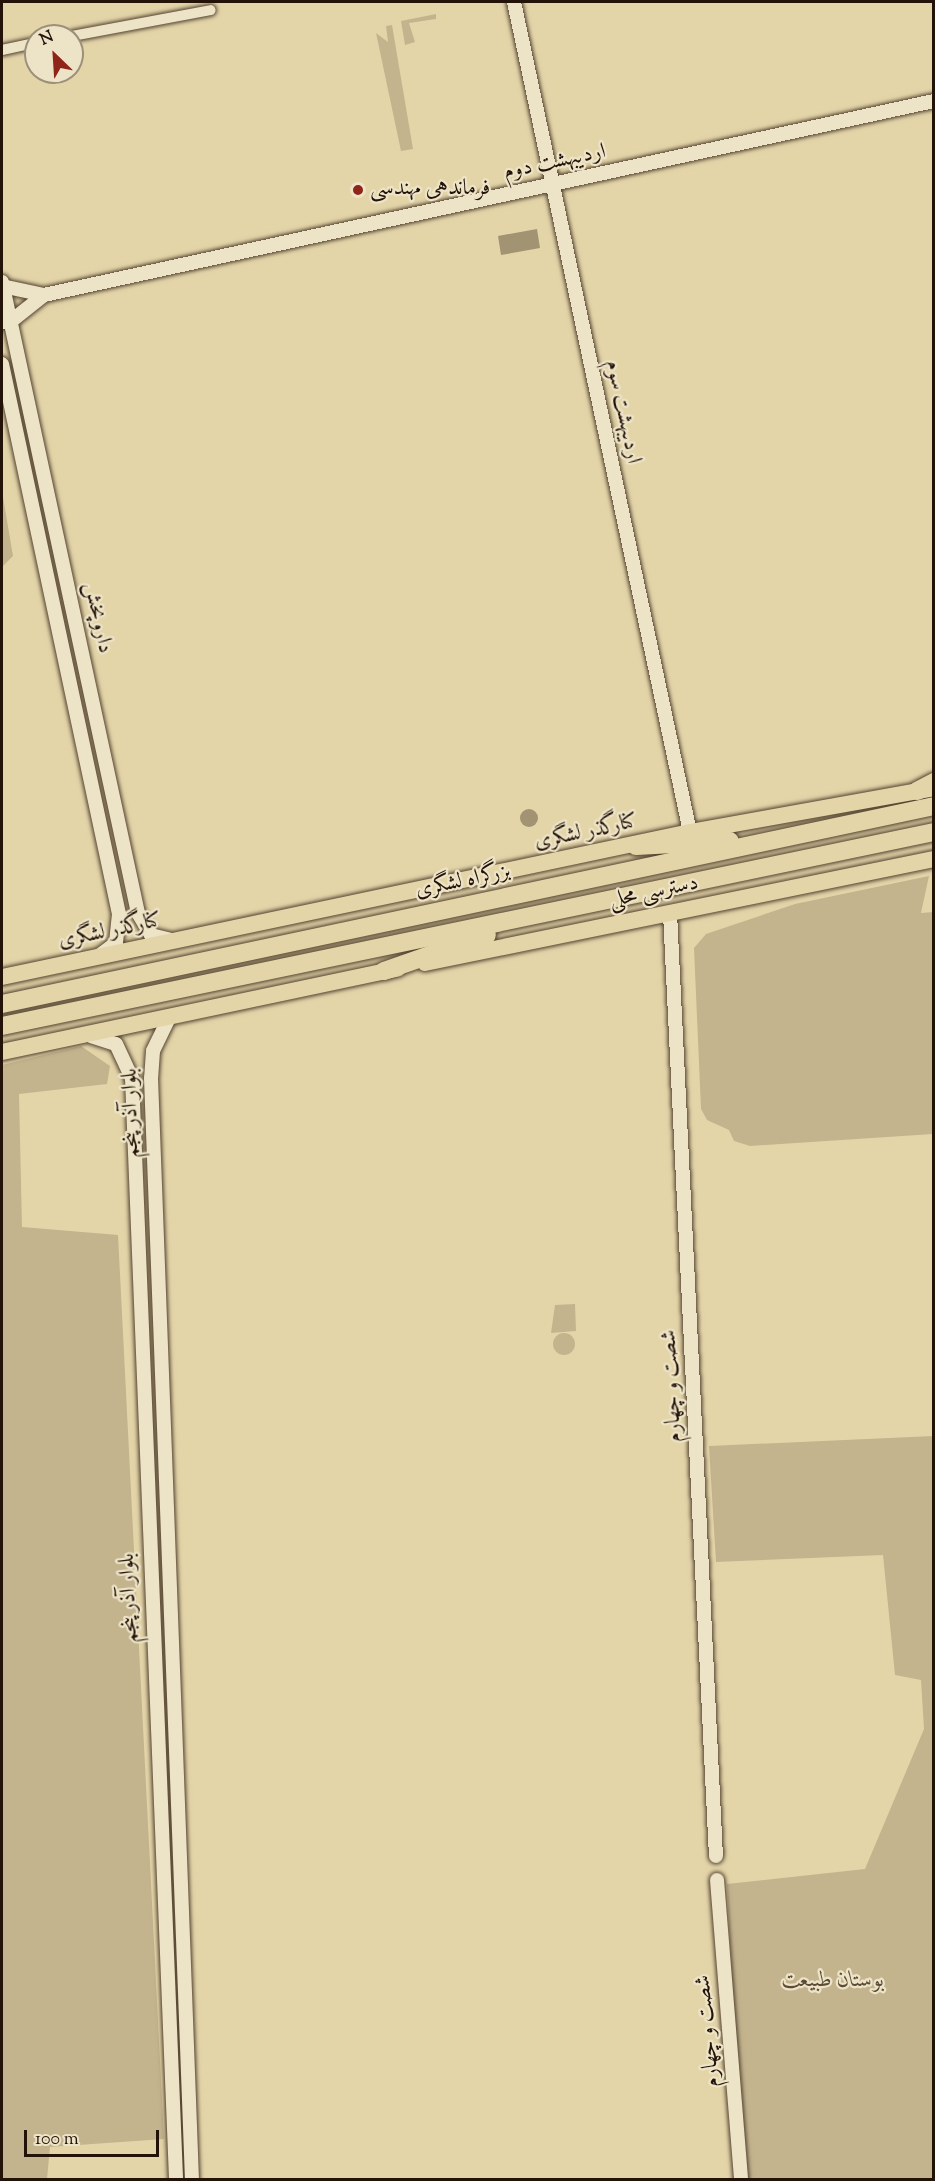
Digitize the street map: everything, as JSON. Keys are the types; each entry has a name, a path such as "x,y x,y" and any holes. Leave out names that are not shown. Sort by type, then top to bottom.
{"highway":[{"path":"925,790 933,782"},
{"name":"بزرگراه لشگری","path":"2,1004 933,806"},
{"name":"بزرگراه لشگری","path":"2,1026 933,832"},
{"path":"636,846 807,834"},
{"path":"384,971 575,906"}],"main road":[{"name":"کنارگذر لشگری","path":"2,977 636,846 690,832 925,790"},
{"name":"دسترسی محلی","path":"384,971 933,859"},
{"path":"2,1052 168,1020 384,971"}],"street":[{"name":"اردیبهشت سوم","path":"514,2 690,832"},
{"path":"84,34 211,9"},
{"path":"2,50 24,46"},
{"name":"اردیبهشت دوم","path":"6,322 44,295 933,101"},
{"name":"اردیبهشت دوم","path":"2,284 44,295"},
{"name":"داروپخش","path":"2,284 6,322 138,913 151,935 176,942"},
{"name":"داروپخش","path":"2,364 119,914 116,942 92,959"},
{"path":"119,914 132,917 138,913"},
{"name":"شصت و چهارم","path":"670,913 716,1856"},
{"name":"بلوار آذر پنجم","path":"168,1020 153,1051 151,1078 192,2180"},
{"name":"بلوار آذر پنجم","path":"91,1036 116,1044 132,1078 176,2180"},
{"name":"شصت و چهارم","path":"717,1880 741,2180"},
{"path":"171,2061 187,2064"}],"green space":[{"path":"436,14 436,19 409,23 415,42 405,45 401,21"},
{"path":"392,25 413,149 401,151 376,33 388,42 386,26"},
{"path":"2,491 13,556 2,567"},
{"path":"929,876 921,913 933,912 933,1134 750,1146 734,1141 729,1130 707,1120 701,1109 694,948 706,934 795,904"},
{"path":"81,1046 110,1066 107,1084 19,1094 22,1227 118,1235 164,2139 50,2147 47,2179 2,2179 2,1065"},
{"path":"575,1304 576,1331 551,1333 555,1305"},
{"path":"564,1333 572,1336 575,1344 572,1352 564,1355 556,1352 553,1344 556,1336"},
{"name":"بوستان طبیعت","path":"933,1436 933,2179 742,2179 727,1884 865,1869 924,1729 921,1680 895,1675 883,1555 716,1562 709,1446"}],"shaded area":[{"path":"537,229 540,248 501,255 498,236"},
{"path":"529,809 537,814 538,818 533,826 529,827 521,822 520,818 525,810"}],"place":[{"name":"فرماندهی مهندسی","path":"358,190"}]}
